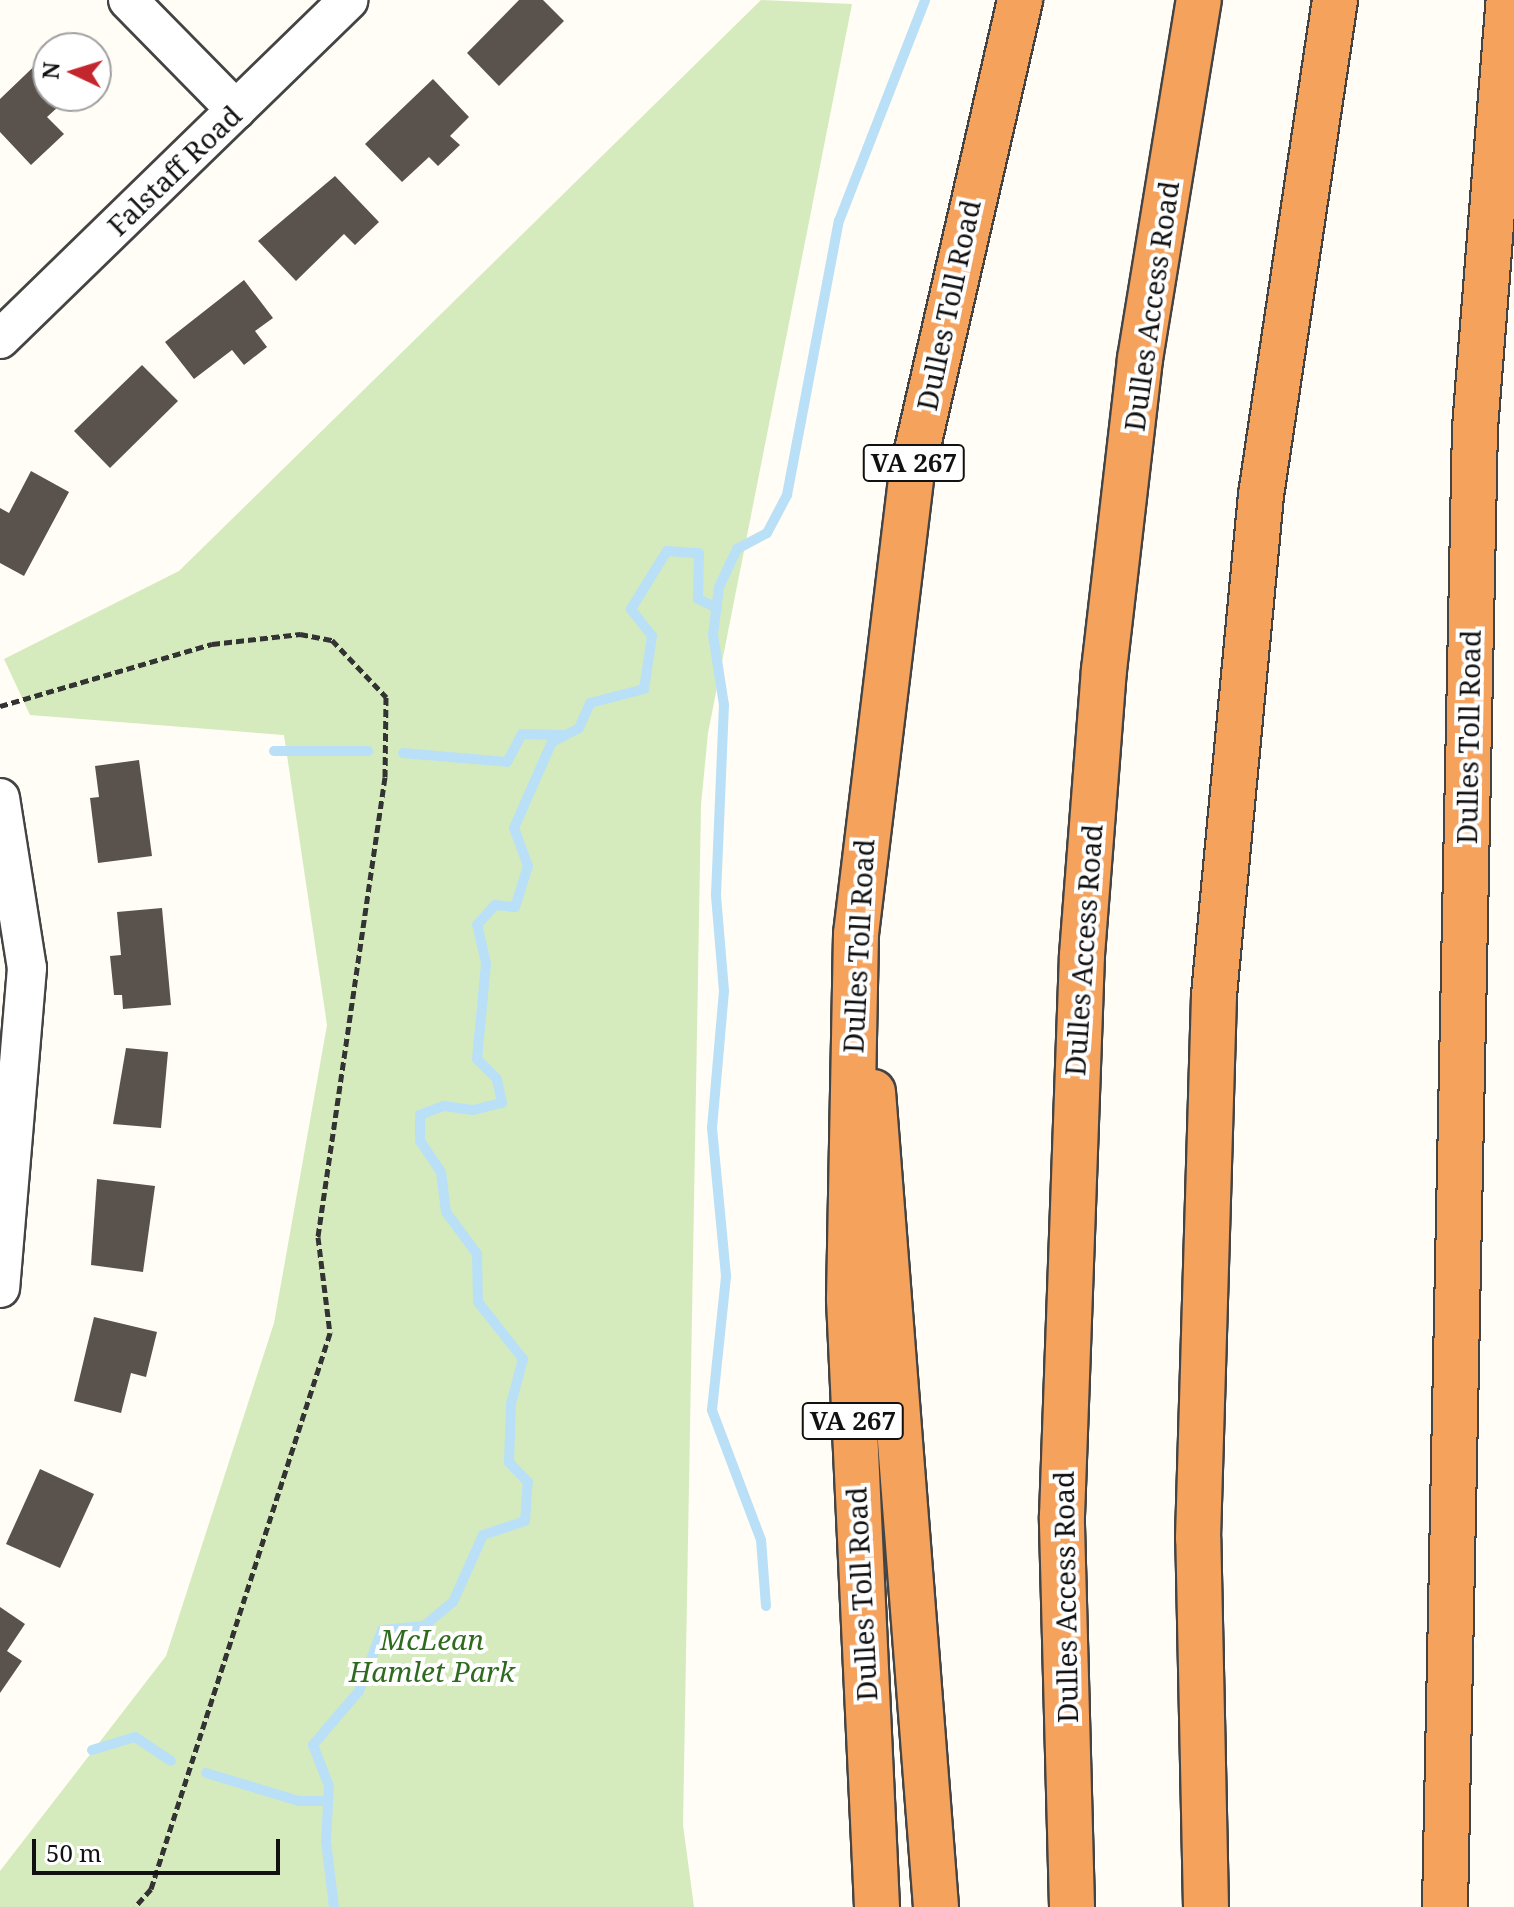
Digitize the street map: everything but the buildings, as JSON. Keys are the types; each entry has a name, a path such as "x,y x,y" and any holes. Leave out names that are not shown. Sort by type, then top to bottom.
{"highway":[{"name":"Dulles Toll Road","path":"877,1907 849,1299 856,934 912,472 1020,0"},
{"name":"Dulles Access Road","path":"1072,1907 1062,1516 1082,955 1104,670 1140,359 1199,0"},
{"path":"1206,1907 1198,1538 1214,995 1261,495 1335,0"},
{"name":"Dulles Toll Road","path":"1445,1907 1473,492 1486,232 1509,0"},
{"path":"1486,232 1514,106"},
{"path":"856,934 889,1240 936,1907"}],"street":[{"path":"128,0 236,110"},
{"name":"Falstaff Road","path":"0,339 348,0"},
{"path":"0,798 27,968 8,1149 0,1288"}],"path":[{"path":"0,706 212,644 300,634 332,640 386,697 385,777 318,1237 330,1333 151,1889 135,1907"}],"green space":[{"name":"McLean Hamlet Park","path":"761,0 852,4 708,733 701,805 683,1825 694,1907 0,1907 0,1871 166,1656 274,1323 327,1025 284,735 30,715 4,659 179,571"}],"waterway":[{"path":"766,1606 761,1540 712,1410 726,1276 712,1128 724,991 716,895 724,705 713,635 719,587 737,549 767,533 787,495 839,221 925,0"},
{"path":"334,1907 326,1841 329,1786 313,1745 359,1691 382,1630 424,1626 453,1602 483,1535 525,1521 528,1482 509,1462 511,1404 523,1359 478,1302 477,1254 446,1212 441,1172 420,1141 420,1115 444,1106 473,1110 502,1103 497,1079 477,1059 486,963 477,925 495,905 515,907 528,866 514,828 552,742 579,728 590,703 644,689 652,636 631,609 667,551 699,553 698,599 717,608"},
{"path":"403,753 507,762 522,734 563,735"},
{"path":"274,751 368,751"},
{"path":"92,1750 135,1737 171,1761"},
{"path":"206,1773 299,1801 328,1801"}]}
